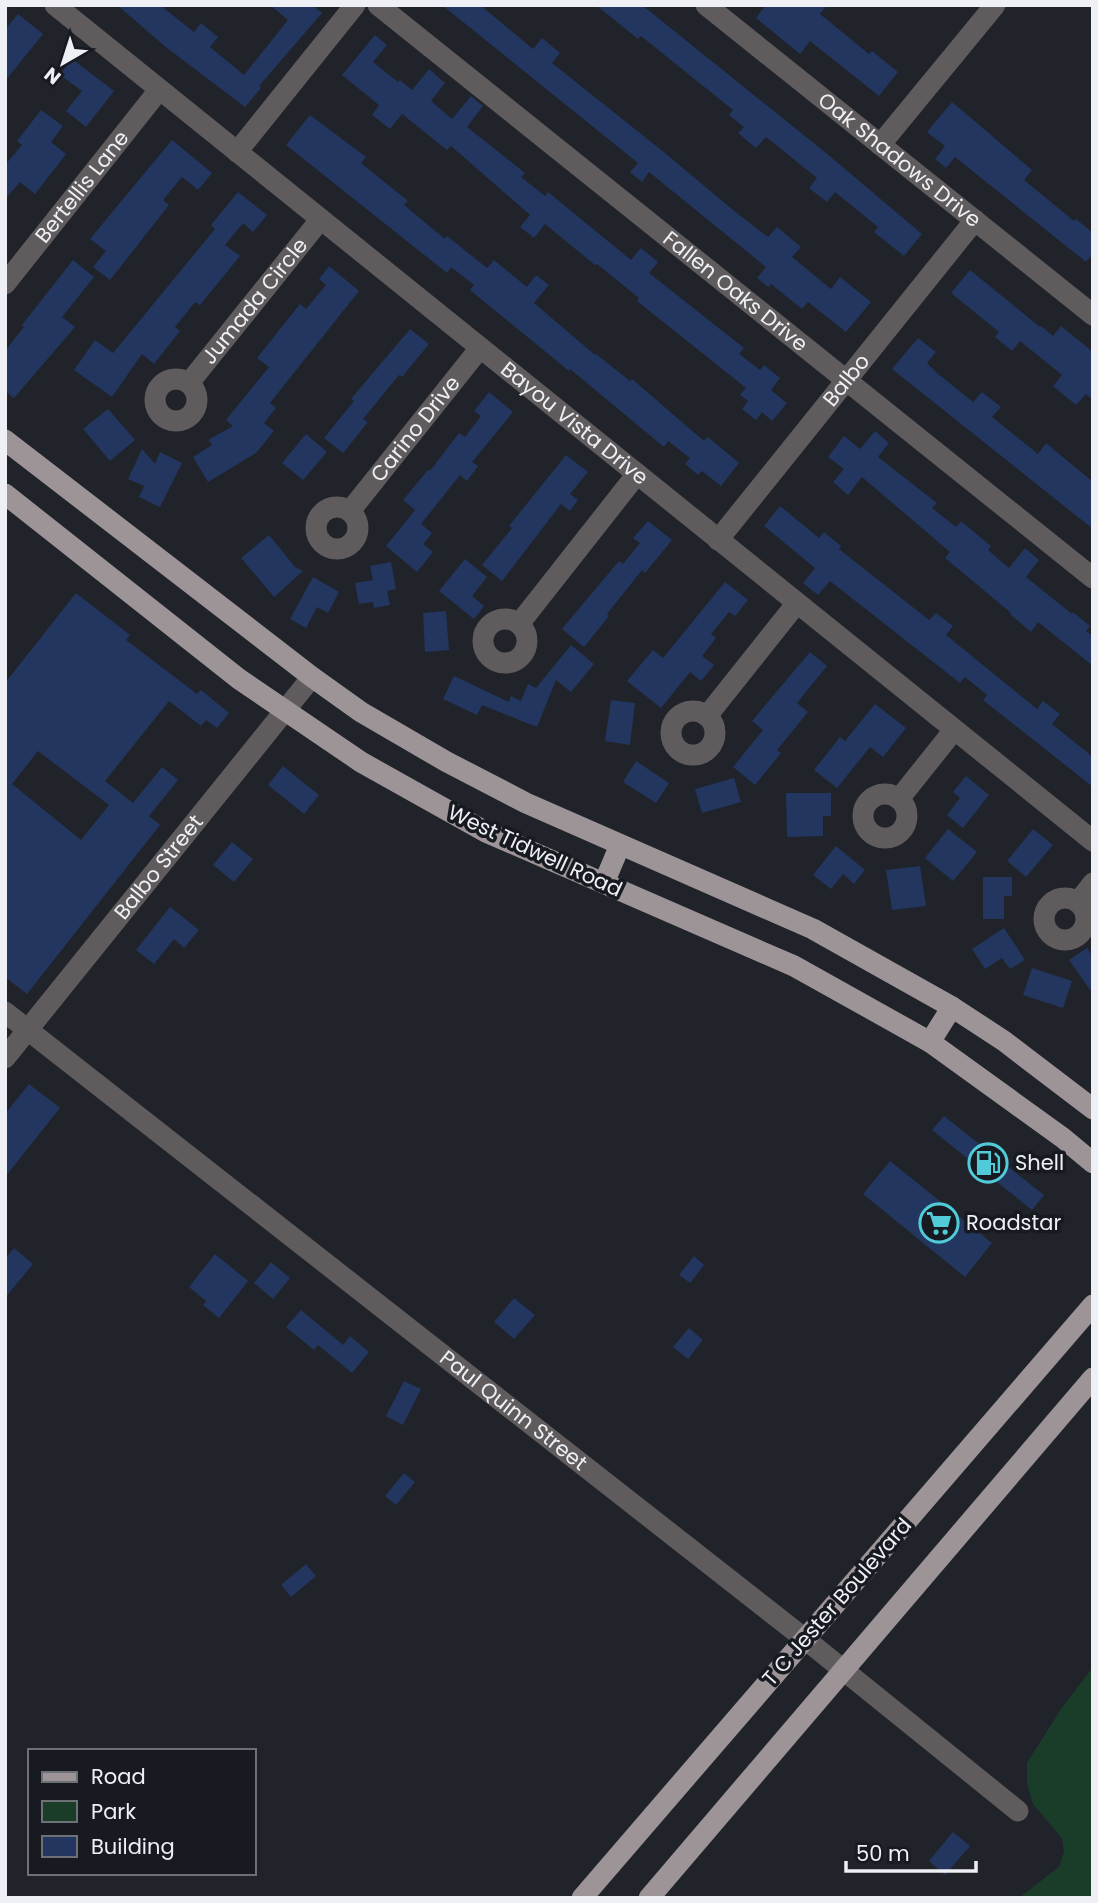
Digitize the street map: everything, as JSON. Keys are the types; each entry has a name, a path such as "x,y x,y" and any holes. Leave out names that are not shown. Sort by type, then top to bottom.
{"main road":[{"name":"West Tidwell Road","path":"5,440 361,712 447,762 526,803 813,929 952,1007 1004,1041 1093,1109"},
{"name":"West Tidwell Road","path":"5,494 239,678 361,762 486,832 794,966 930,1042 1063,1138 1093,1163"},
{"path":"604,883 620,845"},
{"path":"930,1042 952,1007"},
{"name":"T C Jester Boulevard","path":"582,1898 1093,1306"},
{"path":"649,1898 1093,1378"}],"street":[{"name":"Bayou Vista Drive","path":"55,5 1093,841"},
{"path":"237,152 355,5"},
{"name":"Fallen Oaks Drive","path":"378,5 1093,578"},
{"name":"Oak Shadows Drive","path":"706,5 1093,315"},
{"path":"880,145 995,5"},
{"name":"Bertellis Lane","path":"5,284 159,90"},
{"name":"Jumada Circle","path":"190,383 320,220"},
{"name":"Balbo","path":"718,540 975,220"},
{"name":"Carino Drive","path":"350,511 480,348"},
{"path":"519,624 637,474"},
{"path":"707,716 797,603"},
{"name":"Balbo Street","path":"5,1058 312,677"},
{"path":"899,799 954,730"},
{"path":"1078,902 1093,883"},
{"name":"Paul Quinn Street","path":"5,1013 805,1639 1018,1811"}],"green space":[{"path":"1093,1667 1093,1898 1019,1898 1059,1867 1064,1852 1062,1838 1033,1804 1027,1784 1027,1763 1061,1709"}],"building":[{"path":"117,5 160,5 194,32 201,23 218,37 210,47 244,75 288,20 270,5 312,5 322,13 259,86 261,88 245,107 167,48"},
{"path":"442,5 480,5 533,49 542,38 560,53 552,63 768,237 777,227 801,247 792,257 831,289 840,277 871,302 846,332 808,302 802,309 771,284 768,287 757,278 766,267 649,172 642,182 630,172 638,163"},
{"path":"596,5 642,5 922,234 904,256 874,232 878,227 835,192 827,202 809,188 817,178 766,137 756,148 738,133 744,127 729,115 733,110 641,36 638,39"},
{"path":"766,5 827,5 820,14 869,54 872,51 898,72 879,96 810,41 800,54 756,18"},
{"path":"18,14 43,34 5,81 5,30"},
{"path":"375,35 387,45 373,62 412,90 429,69 445,83 431,101 452,119 471,96 483,106 467,127 525,173 521,177 545,196 548,192 631,260 641,248 658,262 649,273 744,348 739,354 760,370 764,365 780,378 771,390 787,403 772,421 762,412 756,420 742,409 748,401 740,395 746,388 637,301 639,298 597,264 545,224 534,238 520,227 530,215 451,146 447,150 402,114 390,129 372,115 379,105 342,75"},
{"path":"72,59 114,91 86,127 66,111 82,91 60,75"},
{"path":"952,102 1032,170 1024,180 1093,233 1093,254 1086,262 955,157 946,168 935,159 945,146 927,132"},
{"path":"41,110 63,126 51,142 66,154 35,194 20,182 5,199 5,165 22,145 17,141"},
{"path":"310,115 366,157 361,163 408,201 404,205 445,239 447,236 487,268 494,260 527,287 536,275 549,285 534,303 595,355 630,381 632,379 704,441 708,437 739,463 721,486 702,471 698,475 685,464 690,458 668,441 664,447 570,369 569,371 470,290 474,285 451,267 447,273 286,145"},
{"path":"172,140 212,173 198,190 182,177 163,200 169,205 110,280 93,267 106,251 90,239"},
{"path":"238,192 267,215 253,232 243,223 225,245 240,256 200,305 195,302 175,327 180,331 154,364 142,354 112,397 74,370 95,340 113,353 215,229 211,225"},
{"path":"73,260 94,277 62,317 75,327 14,398 5,391 5,351"},
{"path":"329,266 359,291 270,403 276,408 264,423 274,431 256,453 208,482 193,457 212,445 208,440 233,426 226,420 269,367 257,358 300,304 306,309 326,285 319,279"},
{"path":"970,270 1053,336 1061,326 1093,352 1093,400 1086,394 1076,405 1053,386 1062,375 1020,341 1012,351 995,337 999,332 951,293"},
{"path":"410,329 429,344 363,419 368,422 343,453 324,438 354,401 351,399"},
{"path":"918,338 936,352 927,363 937,373 973,402 982,392 1001,407 992,417 1038,454 1046,443 1093,482 1093,529 892,369"},
{"path":"489,392 513,412 472,462 478,466 467,481 460,475 421,524 432,533 423,544 433,552 417,572 386,546 415,510 403,500 428,470 430,471 459,433 465,437 481,416 474,411"},
{"path":"108,409 135,440 110,461 83,429"},
{"path":"875,431 889,443 878,457 937,503 932,508 956,527 961,521 991,546 988,550 1009,568 1025,548 1039,560 1026,577 1090,626 1086,631 1093,636 1093,666 1038,622 1031,632 945,558 950,552 862,477 848,495 833,482 844,469 828,457 844,436 860,449"},
{"path":"306,434 327,452 303,480 282,463"},
{"path":"142,449 155,464 160,452 182,463 160,507 139,497 144,486 128,479"},
{"path":"566,455 588,472 570,494 578,500 570,511 561,504 502,581 482,565 512,528 509,526"},
{"path":"780,506 819,538 824,532 841,546 839,549 929,620 936,613 953,626 946,635 1037,709 1043,701 1060,714 1052,724 1093,757 1093,787 983,700 987,695 965,677 960,683 830,581 818,595 803,583 815,568 764,526"},
{"path":"648,521 672,540 645,573 642,570 584,647 562,629 619,561 623,564 640,543 633,538"},
{"path":"269,535 295,567 303,571 274,597 241,558"},
{"path":"465,559 487,577 472,596 484,606 474,619 439,591"},
{"path":"391,562 396,589 387,591 390,605 374,608 373,602 359,604 355,583 373,580 370,566"},
{"path":"313,577 339,592 328,613 317,607 306,628 290,619"},
{"path":"725,582 748,600 735,616 729,612 711,634 716,638 702,656 714,665 701,681 690,672 661,708 627,681 653,650 663,658"},
{"path":"76,593 130,635 126,640 197,694 201,690 229,713 217,728 206,720 201,726 169,701 105,781 133,803 162,767 178,780 149,816 160,825 27,994 5,977 5,683","holes":["38,751 109,805 81,840 12,784"]},
{"path":"446,611 449,650 425,652 423,613"},
{"path":"571,645 594,664 571,692 556,680 537,727 482,705 477,715 443,699 454,676 509,702 511,696 521,701 528,684 536,688"},
{"path":"810,652 827,666 797,703 808,712 777,750 781,753 755,785 733,767 763,730 752,721"},
{"path":"611,700 635,703 630,745 605,741"},
{"path":"875,704 906,728 883,757 870,747 837,788 814,770 840,737 845,741"},
{"path":"636,761 669,783 656,803 623,782"},
{"path":"283,766 319,795 304,814 268,785"},
{"path":"966,776 989,795 963,828 947,815 960,798 953,792"},
{"path":"734,778 741,802 702,813 695,789"},
{"path":"786,793 831,793 831,816 823,816 823,836 787,837"},
{"path":"948,829 977,852 953,881 925,858"},
{"path":"1033,829 1053,845 1026,877 1007,861"},
{"path":"232,842 253,859 234,882 213,865"},
{"path":"836,846 865,870 854,884 843,874 831,889 813,875"},
{"path":"920,866 926,906 892,910 886,870"},
{"path":"983,877 1012,877 1012,896 1004,896 1004,919 983,919"},
{"path":"170,907 199,930 184,948 174,939 154,964 136,950"},
{"path":"1004,928 1025,960 1010,969 1002,958 985,969 972,949"},
{"path":"1087,948 1093,957 1093,994 1069,960"},
{"path":"1032,968 1072,981 1063,1008 1023,995"},
{"path":"29,1084 60,1108 5,1177 5,1114"},
{"name":"Shell","path":"944,1116 1044,1195 1032,1210 932,1130"},
{"path":"890,1161 992,1243 965,1277 863,1194"},
{"path":"14,1248 33,1264 5,1298 5,1259"},
{"path":"215,1254 248,1281 219,1318 203,1305 206,1301 189,1287"},
{"path":"694,1256 704,1265 690,1283 679,1275"},
{"path":"271,1262 290,1278 273,1299 254,1283"},
{"path":"514,1298 535,1315 514,1339 494,1322"},
{"path":"301,1310 343,1345 350,1336 369,1352 352,1373 318,1345 314,1350 286,1327"},
{"path":"689,1328 703,1340 688,1359 673,1347"},
{"path":"404,1381 421,1389 403,1425 386,1416"},
{"path":"404,1473 415,1482 396,1505 385,1496"},
{"path":"306,1564 316,1576 291,1597 281,1585"},
{"path":"953,1832 970,1846 945,1875 929,1861"}],"place":[{"name":"Shell","path":"988,1163"},
{"name":"Roadstar","path":"939,1223"}]}
